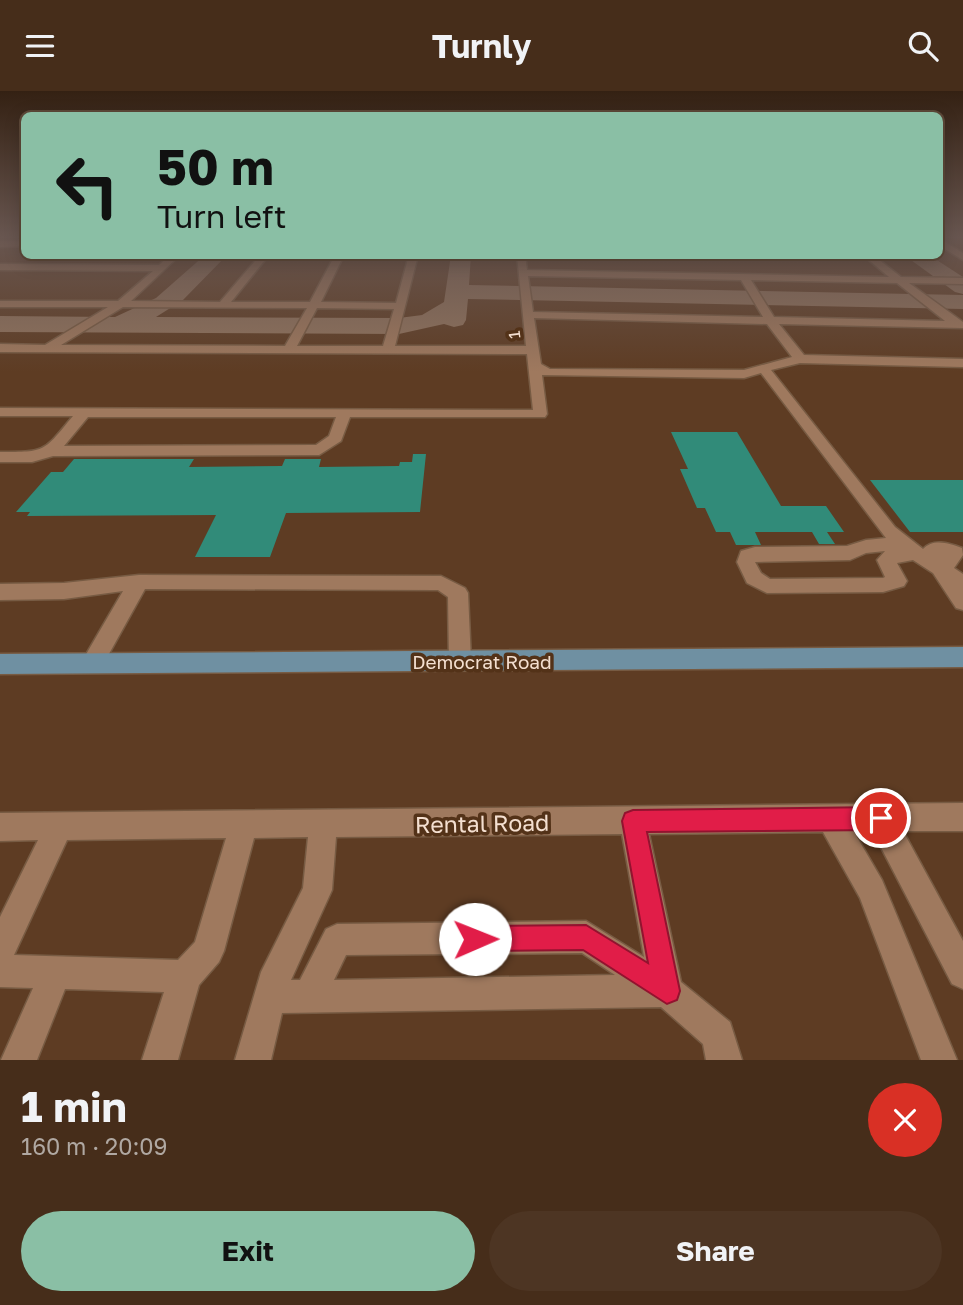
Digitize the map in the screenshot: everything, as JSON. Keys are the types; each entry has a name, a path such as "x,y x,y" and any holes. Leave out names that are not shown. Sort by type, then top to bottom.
{"main road":[{"name":"Democrat Road","path":"0,664 963,657"}],"street":[{"path":"47,348 121,305 147,281"},
{"path":"223,305 242,281"},
{"path":"289,349 326,281"},
{"path":"388,349 407,281"},
{"path":"524,281 528,315"},
{"path":"747,281 770,320 800,359"},
{"path":"900,281 960,325"},
{"path":"0,304 400,306"},
{"name":"1","path":"344,413 540,414 528,315 960,325"},
{"path":"0,348 532,350"},
{"path":"535,366 548,373 744,374 800,359 963,363"},
{"path":"763,368 889,531 911,552"},
{"path":"0,412 344,413 335,438 319,450 52,451 32,457 0,457"},
{"path":"52,451 85,412"},
{"path":"911,552 906,556 888,557 886,560 897,581 893,585 883,586 767,586 754,578 746,562 748,557 755,554 850,553 859,547 899,546 911,552 946,559 963,583"},
{"path":"946,559 943,576 963,602"},
{"path":"0,592 64,591 139,582 441,583 458,593 460,661"},
{"path":"92,663 139,582"},
{"name":"Rental Road","path":"0,827 963,817"},
{"path":"881,818 963,973"},
{"path":"831,819 872,890 939,1060"},
{"path":"633,821 667,991"},
{"path":"253,1060 277,972 317,890 323,825"},
{"path":"160,1060 185,976 208,951 243,826"},
{"path":"0,951 59,827"},
{"path":"309,996 337,940 586,937 667,991 718,1034 724,1060"},
{"path":"19,1060 57,972"},
{"path":"270,997 667,991"}],"lane":[{"path":"0,971 185,976"}],"building":[{"path":"671,432 737,432 781,506 826,506 844,532 827,532 835,544 819,544 812,532 755,532 761,545 736,545 730,532 716,532 705,508 697,508 680,469 688,469"},
{"path":"413,454 426,454 420,512 286,513 270,557 195,557 216,515 27,516 30,512 16,512 51,472 63,472 74,459 194,459 189,467 282,466 285,459 321,459 319,467 399,466 400,462 412,462"},
{"path":"870,480 963,480 963,532 910,532"}],"taxiway":[{"path":"125,320 164,303 191,281"},
{"path":"456,303 458,281"},
{"path":"954,281 963,287"},
{"path":"458,292 963,302"},
{"path":"0,324 399,326 438,318 456,303"},
{"path":"454,320 456,303"}],"route":[{"path":"475,939 586,937 667,991 633,821 881,818"}]}
